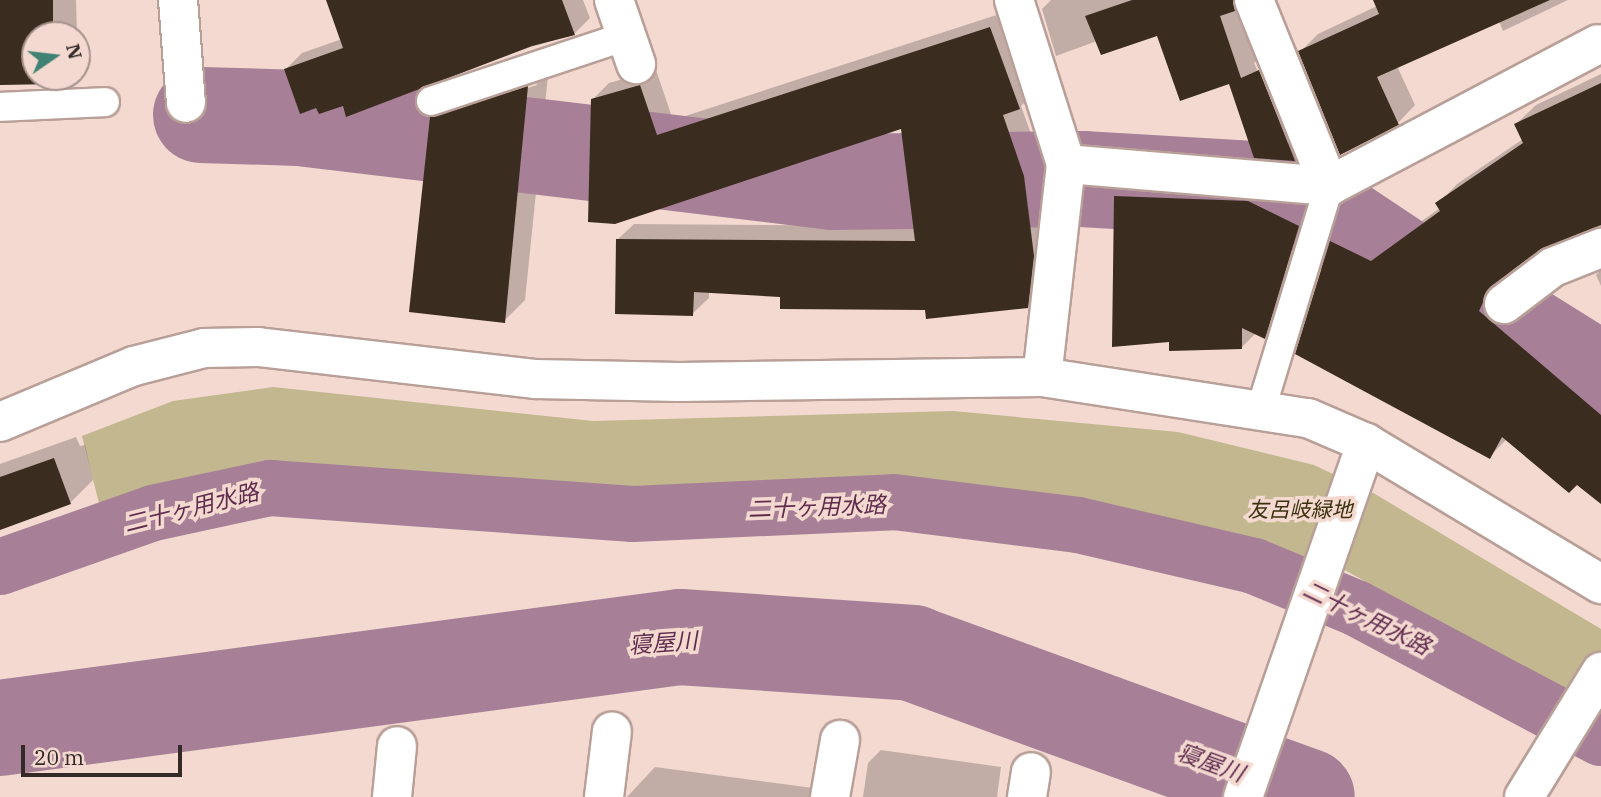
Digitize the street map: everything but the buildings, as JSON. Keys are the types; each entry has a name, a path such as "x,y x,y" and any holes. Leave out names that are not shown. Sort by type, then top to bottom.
{"street":[{"path":"614,0 631,50"},
{"path":"1014,0 1066,173 1042,377"},
{"path":"1254,0 1323,207"},
{"path":"181,1 186,103"},
{"path":"1066,173 1323,207 1598,44"},
{"path":"1504,304 1553,267 1601,248"},
{"path":"0,422 134,366 204,348 258,347 536,379 679,382 1042,377 1308,418 1366,443 1601,584"},
{"path":"1244,797 1366,443"},
{"path":"1524,797 1551,748 1601,672"},
{"path":"604,797 612,730"},
{"path":"830,797 840,740"},
{"path":"392,797 397,746"}],"lane":[{"path":"431,101 631,50"},
{"path":"0,107 105,102"},
{"path":"1261,409 1323,207"}],"green space":[{"name":"友呂岐緑地","path":"273,387 593,421 953,411 1178,432 1314,465 1375,494 1601,629 1601,711 1341,568 1115,505 981,485 890,481 530,490 367,469 303,469 193,481 100,507 82,436 173,401"}],"waterway":[{"path":"201,115 300,118 833,182 1082,179 1290,191 1407,269 1492,313 1601,381"},
{"name":"二十ヶ用水路","path":"0,567 153,513 270,488 633,514 894,502 1078,525 1254,566 1356,608 1601,738"},
{"name":"寝屋川","path":"0,728 680,637 912,653 1307,797"}]}
